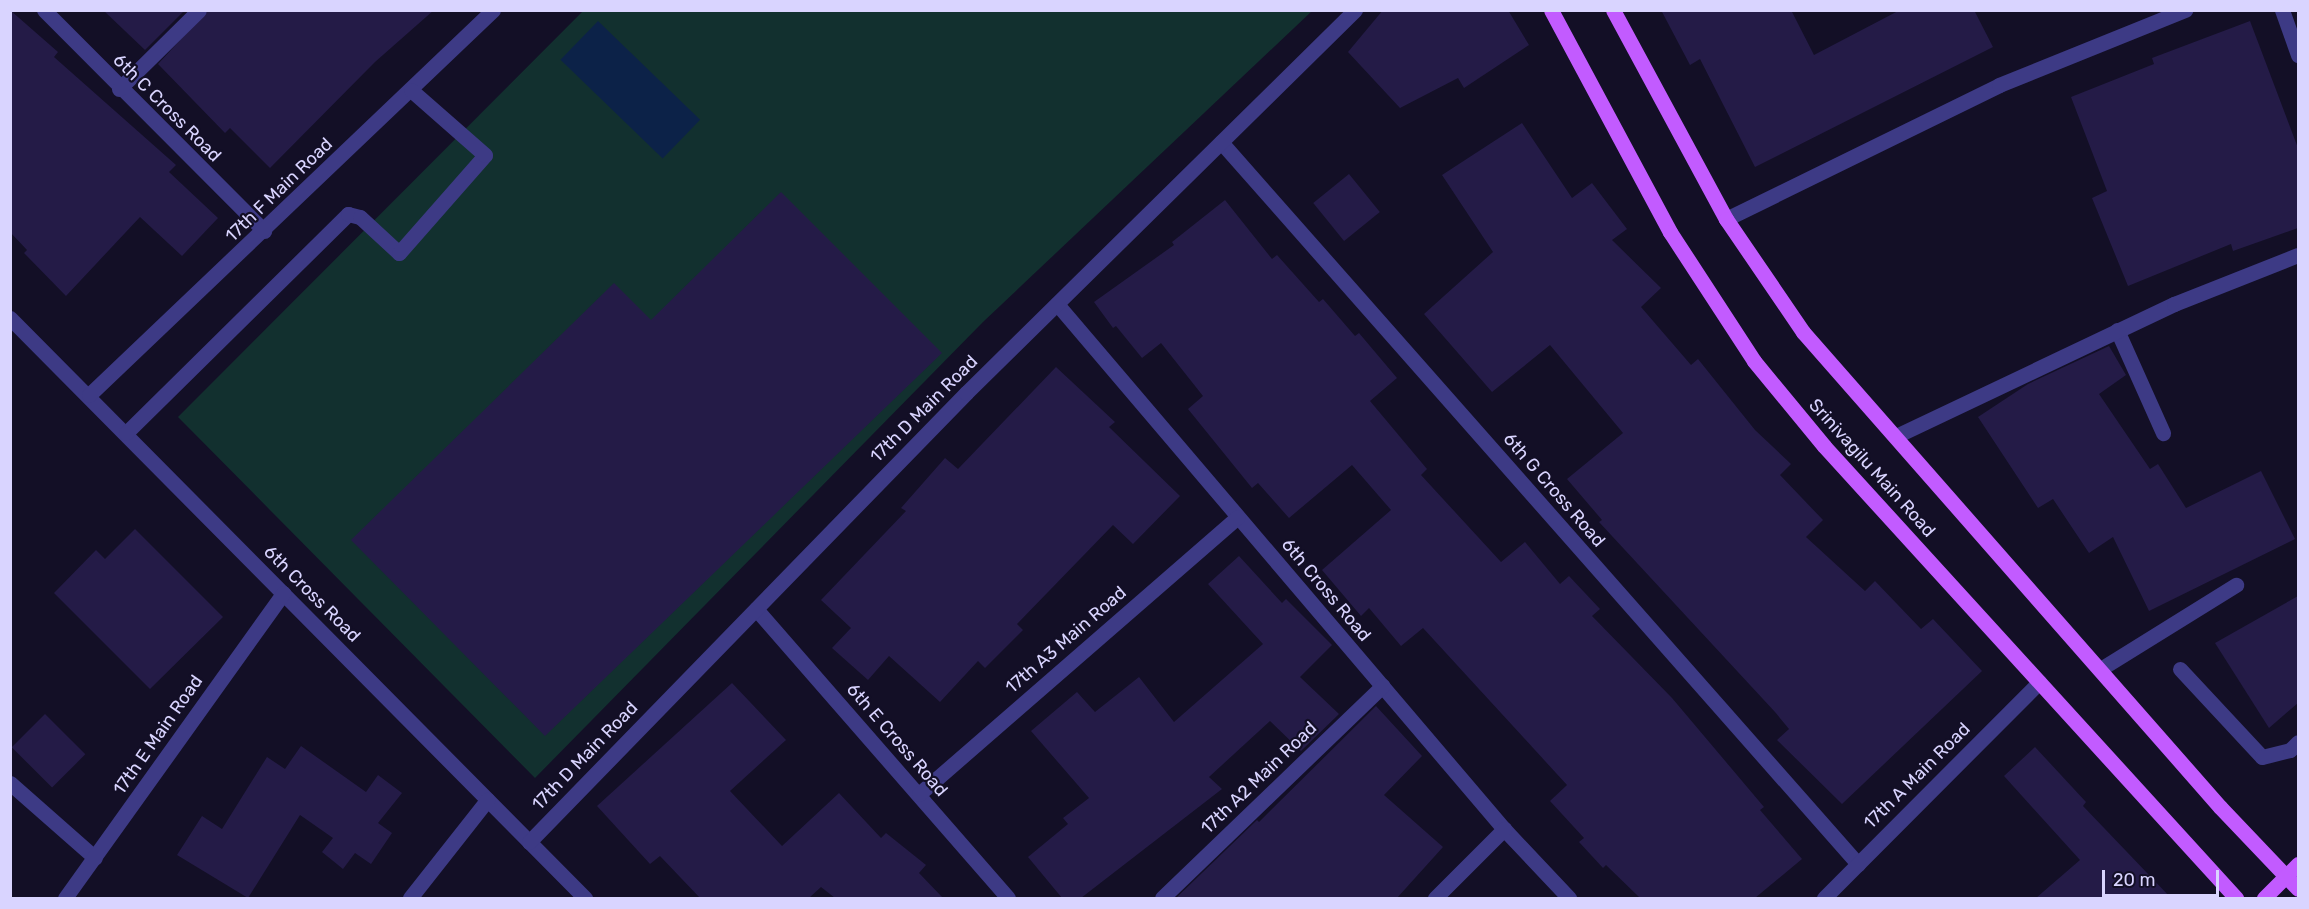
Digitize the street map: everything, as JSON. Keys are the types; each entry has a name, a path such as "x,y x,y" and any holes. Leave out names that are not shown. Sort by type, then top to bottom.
{"main road":[{"name":"Srinivagilu Main Road","path":"1551,10 1670,232 1754,361 1824,446 2236,898"},
{"path":"1613,10 1726,219 1803,332 2102,668 2220,807 2298,890"},
{"path":"2264,898 2298,864"}],"street":[{"name":"6th C Cross Road","path":"44,10 119,89 264,231"},
{"path":"119,89 199,10"},
{"name":"17th F Main Road","path":"89,395 264,231 493,10"},
{"name":"17th D Main Road","path":"529,842 1057,304 1355,10"},
{"path":"1726,219 1999,85 2186,10"},
{"path":"2282,10 2298,55"},
{"path":"126,433 348,214 360,217 399,253 485,155 411,90"},
{"name":"6th G Cross Road","path":"1221,142 1858,864"},
{"path":"1896,436 2117,330 2298,255"},
{"name":"6th Cross Road","path":"1057,304 1504,829 1569,898"},
{"name":"6th Cross Road","path":"10,318 89,395 585,898"},
{"path":"2117,330 2163,433"},
{"name":"17th A3 Main Road","path":"919,794 1238,517"},
{"path":"2102,668 2236,585"},
{"name":"17th E Main Road","path":"65,898 283,593"},
{"name":"6th E Cross Road","path":"756,609 1008,898"},
{"path":"2180,669 2262,758 2290,750 2298,742"},
{"name":"17th A Main Road","path":"1824,898 2039,682"},
{"name":"17th A2 Main Road","path":"1162,898 1382,686"},
{"path":"10,783 95,858"},
{"path":"410,898 487,800"},
{"path":"1435,898 1504,829"}],"green space":[{"path":"583,11 1312,11 983,322 535,778 178,417"}],"water":[{"path":"598,21 700,120 663,158 560,60"}],"building":[{"path":"10,10 58,52 54,57 176,165 169,172 218,218 182,256 140,217 66,296 24,253 27,250 10,232"},
{"path":"103,10 185,10 145,50"},
{"path":"208,10 434,10 375,62 270,168 230,128 225,133 158,64"},
{"path":"1383,10 1508,10 1529,45 1464,88 1458,78 1400,108 1348,52"},
{"path":"1661,10 1791,10 1814,55 1900,10 1974,10 1993,47 1755,167 1700,59 1690,65"},
{"path":"2250,21 2298,148 2298,228 2233,251 2231,244 2128,286 2092,198 2107,191 2071,97 2154,64 2152,58"},
{"path":"1522,123 1572,198 1592,183 1627,229 1612,240 1661,288 1641,307 1691,365 1698,359 1755,430 1791,464 1780,475 1823,520 1806,537 1865,591 1875,581 1921,629 1933,619 1982,671 1842,804 1777,740 1789,729 1775,712 1599,522 1602,520 1567,479 1623,433 1550,345 1492,392 1424,314 1493,252 1442,175"},
{"path":"1349,174 1380,212 1344,241 1313,203"},
{"path":"781,192 942,353 545,736 351,540 614,283 651,320"},
{"path":"1225,200 1272,259 1277,255 1319,302 1323,299 1355,336 1359,333 1397,378 1370,401 1427,469 1421,475 1501,562 1525,542 1560,584 1569,576 1600,609 1592,616 1672,698 1764,807 1760,810 1802,859 1755,898 1640,898 1606,865 1603,868 1579,842 1584,838 1550,801 1567,785 1423,628 1401,646 1369,608 1361,616 1322,570 1391,510 1352,465 1289,518 1258,483 1252,488 1188,409 1203,396 1161,343 1142,358 1116,326 1113,328 1094,302 1174,245 1172,242"},
{"path":"2109,346 2126,375 2099,394 2150,469 2158,464 2186,508 2261,471 2295,539 2149,611 2113,537 2089,553 2053,499 2038,508 1978,417 2028,384"},
{"path":"1056,367 1115,422 1109,427 1180,496 1133,544 1113,525 1017,624 1023,630 985,668 978,661 940,702 889,656 868,680 832,648 851,628 821,600 906,511 901,508 945,458 958,469"},
{"path":"135,529 223,617 150,689 54,593 96,550 105,559"},
{"path":"1239,556 1282,603 1286,599 1332,645 1300,677 1339,714 1301,751 1270,721 1209,777 1222,789 1081,898 1062,898 1028,857 1068,824 1063,818 1089,798 1031,731 1077,692 1095,712 1139,677 1174,722 1263,644 1208,584"},
{"path":"2298,596 2298,703 2269,728 2215,643"},
{"path":"732,683 786,740 730,791 782,846 839,793 881,838 886,833 926,865 919,873 943,898 835,898 821,887 809,898 700,898 660,856 650,864 597,806"},
{"path":"1376,706 1422,756 1384,795 1443,847 1397,898 1176,898 1257,820 1259,822"},
{"path":"45,714 85,754 52,788 12,747"},
{"path":"301,746 366,792 378,775 402,793 378,823 392,833 371,864 355,853 343,869 322,852 333,838 300,815 248,898 177,855 202,816 222,829 267,757 285,769"},
{"path":"2035,747 2086,802 2083,806 2171,898 2036,898 2080,860 2004,776"}]}
